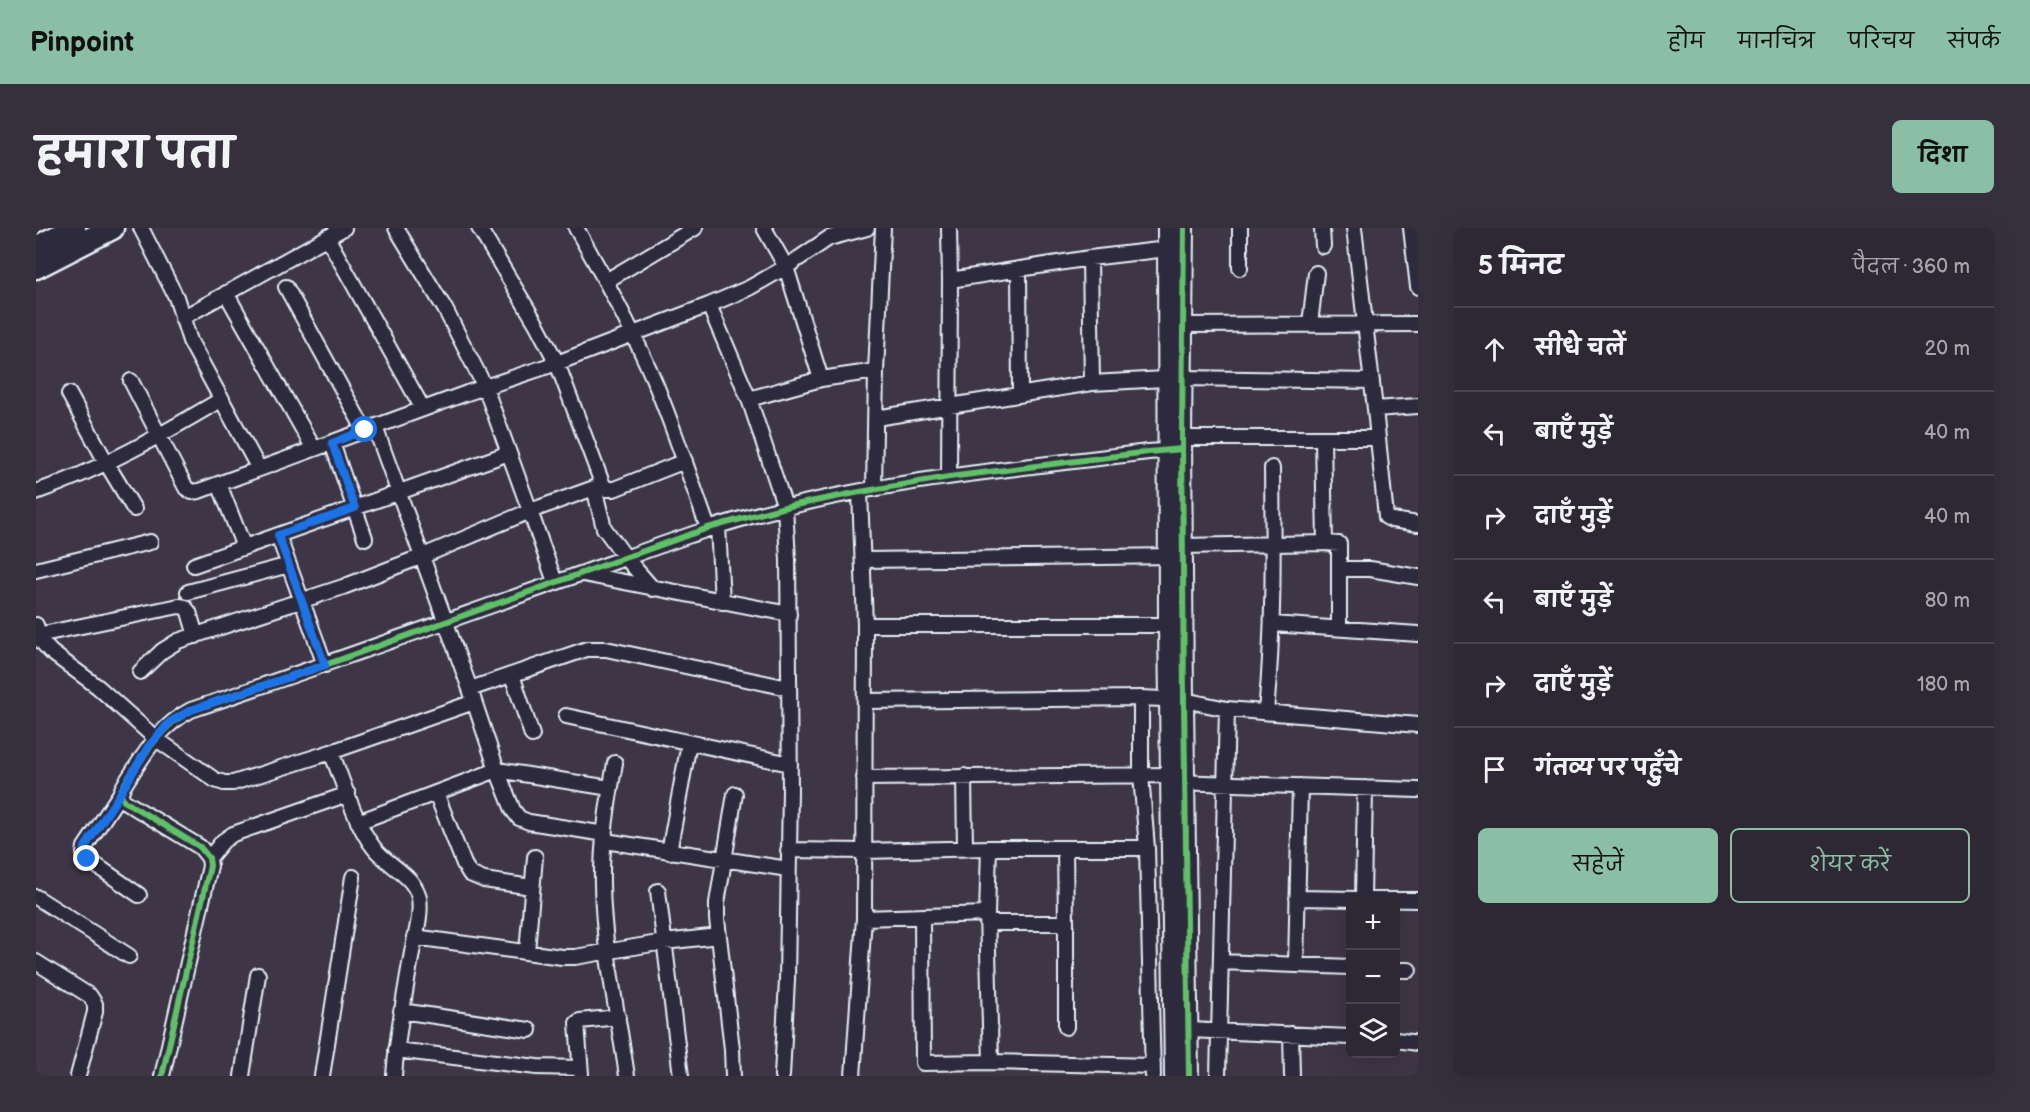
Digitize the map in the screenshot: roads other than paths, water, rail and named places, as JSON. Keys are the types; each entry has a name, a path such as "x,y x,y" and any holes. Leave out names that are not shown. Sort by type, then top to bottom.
{"main road":[{"path":"36,248 74,228"},
{"path":"36,267 112,228"}],"street":[{"path":"141,228 176,297 189,341 259,470"},
{"path":"182,318 344,228"},
{"path":"396,228 445,309 485,387 555,582"},
{"path":"479,228 557,363 606,489 614,489 685,462"},
{"path":"576,228 633,335 713,527 722,602"},
{"path":"606,281 695,228"},
{"path":"764,228 786,267 821,380"},
{"path":"131,381 186,488 192,492 633,335 749,288 786,267 829,238 867,228"},
{"path":"853,1076 864,918 864,560 867,491 876,418 883,228"},
{"path":"949,228 949,477"},
{"path":"1167,228 1176,248 1185,325 1175,378"},
{"path":"1174,1076 1180,957 1175,779 1178,553 1175,378 1176,248 1184,228"},
{"path":"1240,228 1240,268"},
{"path":"1322,228 1323,246"},
{"path":"1354,228 1386,517 1418,524"},
{"path":"1411,228 1418,287"},
{"path":"327,237 423,409"},
{"path":"950,280 1089,258 1176,248"},
{"path":"1089,258 1092,382"},
{"path":"1019,269 1020,395"},
{"path":"1310,324 1316,273"},
{"path":"286,287 370,429 399,492 497,770 513,810 519,818 669,852 788,869"},
{"path":"226,293 314,449"},
{"path":"709,305 749,399 785,507 788,538 790,764 786,991 782,1076"},
{"path":"1185,325 1418,324"},
{"path":"749,399 821,380 876,371"},
{"path":"876,418 1092,382 1175,378 1372,381"},
{"path":"69,394 134,509"},
{"path":"36,492 107,464 222,399"},
{"path":"1375,408 1418,406"},
{"path":"1323,438 1325,543"},
{"path":"139,896 87,859 84,853 85,847 155,738 170,722 191,710 325,665 713,527 785,507 949,477 1177,446 1323,438 1378,438"},
{"path":"332,443 365,538"},
{"path":"194,565 509,453"},
{"path":"1266,712 1272,624 1272,468"},
{"path":"219,484 244,547"},
{"path":"140,672 169,645 302,601 423,556 530,511 595,492 604,528 626,558 654,589"},
{"path":"278,535 325,665"},
{"path":"36,570 150,542"},
{"path":"864,560 1178,553 1273,544 1339,544 1339,627"},
{"path":"1176,699 1167,625 1178,553"},
{"path":"188,592 289,565"},
{"path":"1340,569 1370,568 1418,577"},
{"path":"581,574 789,614"},
{"path":"196,636 189,612 185,607 179,606 37,630 44,645 98,687 155,738 215,780 224,783 234,783 331,752 472,695 512,675 587,649 606,649 788,688"},
{"path":"1272,624 1418,634"},
{"path":"865,625 1167,625"},
{"path":"512,675 532,735"},
{"path":"922,917 923,1070 991,1062 1025,1069 1153,1071 1147,842 1141,775 1141,698"},
{"path":"864,701 1176,699 1227,709 1418,725"},
{"path":"1218,1076 1227,709"},
{"path":"566,716 790,764"},
{"path":"669,852 689,743"},
{"path":"331,752 358,822 372,846 383,859 415,886 419,899 394,1076"},
{"path":"615,762 610,788 602,887 608,951 627,1076"},
{"path":"358,822 497,770 610,788"},
{"path":"864,778 1141,775 1224,783 1418,790"},
{"path":"963,776 965,848"},
{"path":"1175,779 1171,837 1180,957 1189,1030 1190,1076"},
{"path":"1296,965 1300,786"},
{"path":"1363,896 1365,788"},
{"path":"436,793 470,874 484,880 532,887"},
{"path":"120,794 124,801 200,847 209,858 210,866 162,1076"},
{"path":"209,858 223,841 233,834 348,794"},
{"path":"733,1076 717,903 735,794"},
{"path":"788,850 1065,848 1147,842 1171,837"},
{"path":"989,848 991,1062"},
{"path":"1065,848 1066,1027"},
{"path":"527,952 535,857"},
{"path":"322,1076 353,877"},
{"path":"658,891 681,1076"},
{"path":"36,897 129,956"},
{"path":"1297,898 1346,898"},
{"path":"1400,899 1418,900"},
{"path":"864,918 922,917 1066,923"},
{"path":"414,937 575,957 664,942 719,936"},
{"path":"36,962 90,996 95,1004 95,1012 78,1076"},
{"path":"1221,962 1346,968"},
{"path":"242,1076 258,975"},
{"path":"402,1011 529,1030"},
{"path":"396,1050 581,1072 577,1023 618,1017"},
{"path":"1189,1030 1346,1037"},
{"path":"1291,1034 1292,1076"},
{"path":"1400,1041 1418,1043"}]}
